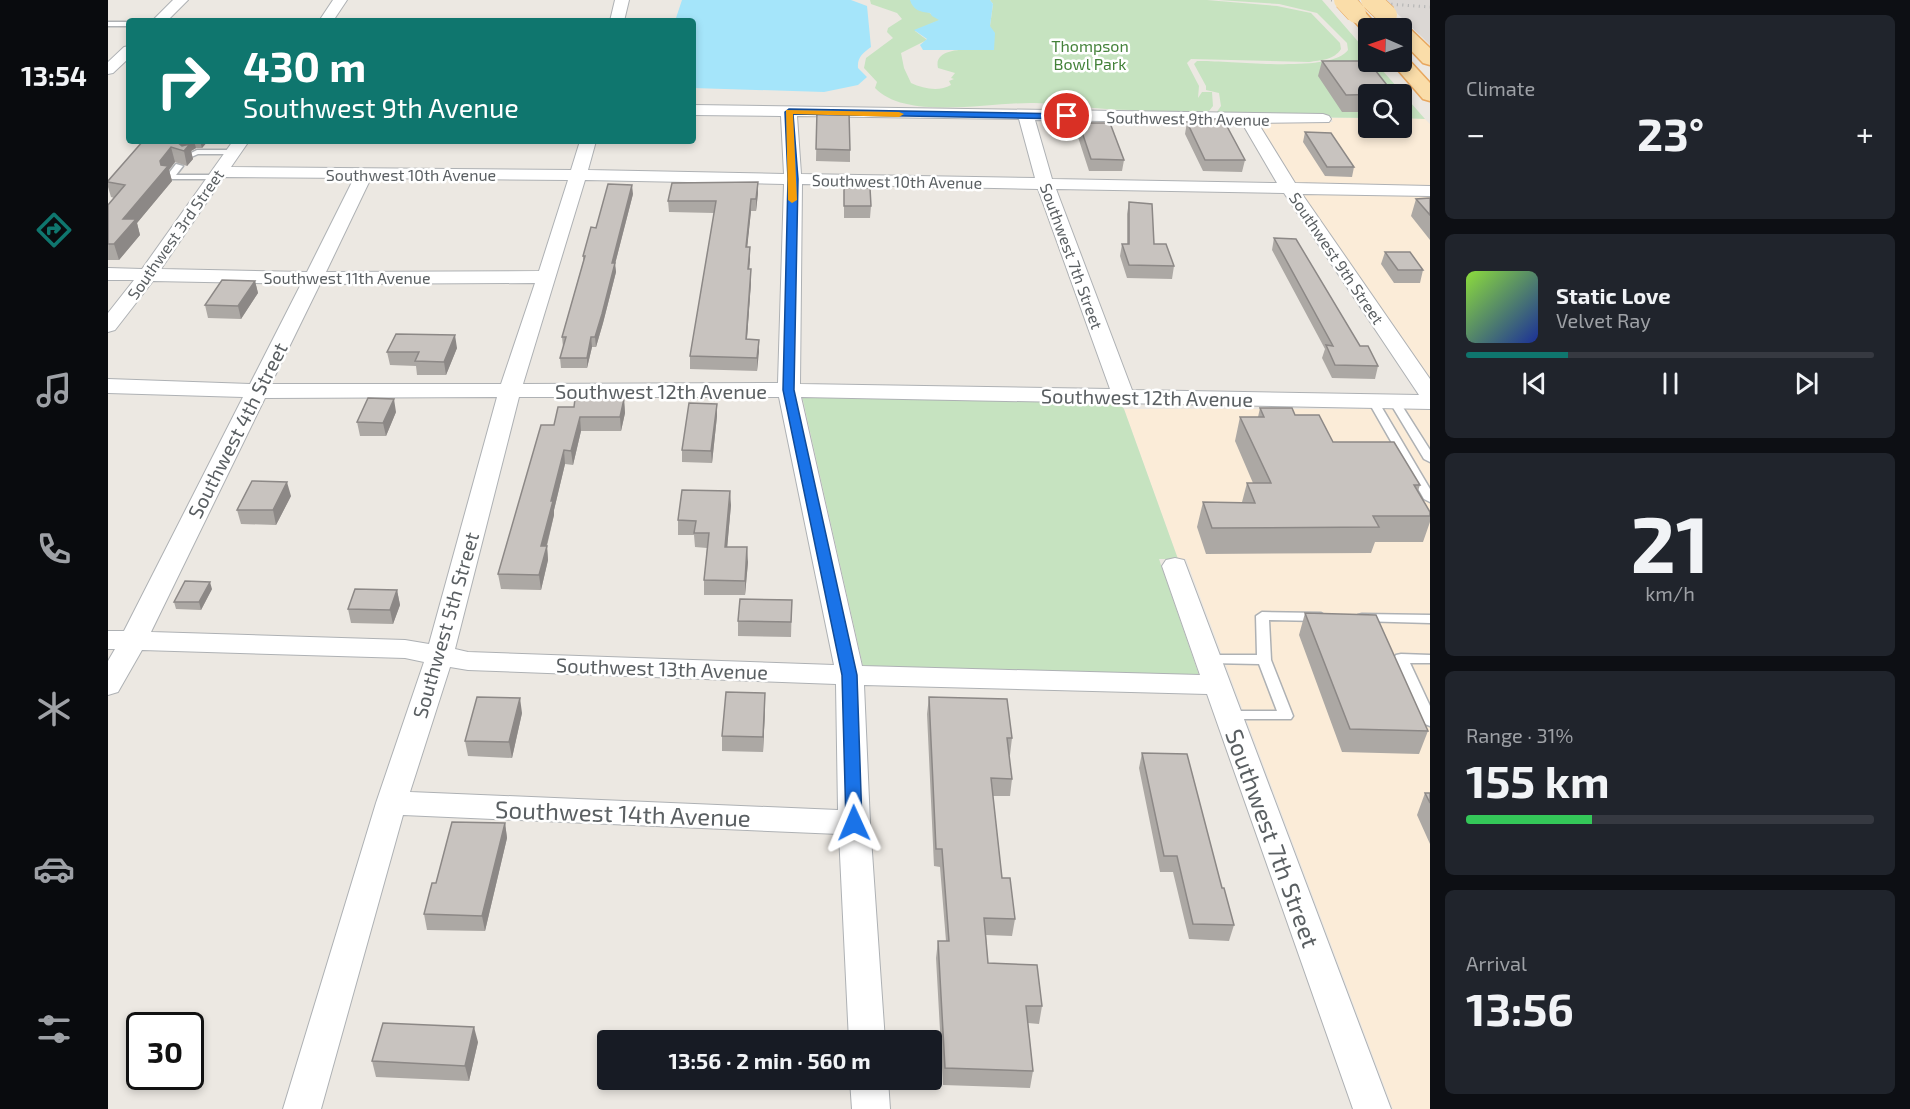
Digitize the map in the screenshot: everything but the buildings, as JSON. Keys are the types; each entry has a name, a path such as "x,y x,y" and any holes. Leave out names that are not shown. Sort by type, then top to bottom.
{"main road":[{"path":"1371,0 1390,18"},
{"path":"1350,7 1360,18"},
{"path":"1412,41 1430,59"},
{"path":"1409,72 1430,95"}],"street":[{"path":"162,18 181,0"},
{"path":"328,18 340,0"},
{"path":"618,18 622,0"},
{"path":"108,70 126,53"},
{"name":"Southwest 9th Avenue","path":"696,110 1323,119"},
{"path":"789,112 793,179 789,390 850,675 854,823 866,1030"},
{"name":"Southwest 7th Street","path":"1026,116 1045,184 1123,396"},
{"name":"Southwest 9th Street","path":"1248,119 1289,188 1430,395"},
{"name":"Southwest 5th Street","path":"302,1109 392,803 440,655 509,393 587,144"},
{"name":"Southwest 3rd Street","path":"108,326 147,276 237,146"},
{"name":"Southwest 4th Street","path":"108,685 120,640 256,391 366,174"},
{"name":"Southwest 10th Avenue","path":"218,175 576,175 1289,188 1425,194"},
{"name":"Southwest 11th Avenue","path":"108,274 314,278 547,277"},
{"name":"Southwest 12th Avenue","path":"108,386 256,391 509,393 789,390 1430,402"},
{"name":"Southwest 7th Street","path":"1175,566 1372,1109"},
{"name":"Southwest 13th Avenue","path":"120,640 405,649 468,661 850,675 1213,672"},
{"name":"Southwest 14th Avenue","path":"392,803 854,823"},
{"path":"870,1090 871,1109"}],"lane":[{"path":"108,24 126,24"},
{"path":"186,157 197,152 237,146"},
{"path":"179,166 170,177 218,175"},
{"path":"1383,401 1430,459"},
{"path":"1383,401 1430,500"},
{"path":"1229,717 1286,716 1263,660 1262,616 1329,617"},
{"path":"1352,618 1430,619"},
{"path":"1430,659 1401,658 1430,721"},
{"path":"1213,672 1263,660"}],"shaded area":[{"path":"1383,0 1430,0 1430,45 1412,28 1412,18 1402,18"},
{"path":"1331,118 1358,118 1358,138 1412,138 1412,118 1425,119 1430,124 1430,188 1297,185 1258,122 1333,122"},
{"path":"1301,192 1430,195 1430,378"},
{"path":"1124,409 1430,409 1430,1109 1393,1109 1186,559 1178,559"}],"green space":[{"name":"Thompson Bowl Park","path":"870,0 910,0 940,20 915,31 927,40 901,53 904,68 911,83 931,89 951,85 949,81 954,79 951,78 955,73 938,68 938,60 942,55 969,49 994,50 990,26 993,4 990,0 1207,0 1277,6 1311,13 1340,43 1341,49 1331,57 1309,62 1191,59 1187,63 1199,86 1198,98 1202,92 1212,92 1213,106 1205,116 1134,116 1131,110 1034,103 950,108 928,107 889,98 875,88 877,82 864,68 866,58 893,38 887,32 888,28 902,19 897,13 871,4"},
{"path":"1219,0 1322,0 1358,41 1358,72 1384,72 1394,84 1358,84 1358,118 1214,116 1221,106 1219,93 1206,90 1194,64 1197,61 1301,64 1322,62 1338,57 1348,50 1347,43 1317,13 1279,4"},
{"path":"1412,104 1425,119 1412,118"},
{"path":"802,396 1118,401 1124,409 1178,559 1159,559 1199,675 863,666"}],"water":[{"path":"682,0 851,0 867,6 871,47 861,56 858,68 867,77 858,85 824,92 696,88 696,18 676,18"},
{"path":"910,0 990,0 993,4 990,26 995,33 994,50 923,50 920,45 927,39 914,30 939,20 930,13 915,8"}],"railway":[{"path":"1331,0 1430,7"}],"slow traffic":[{"path":"792,200 789,112 899,114"}],"route":[{"path":"854,823 850,675 789,390 793,179 789,112 1067,116"}]}
